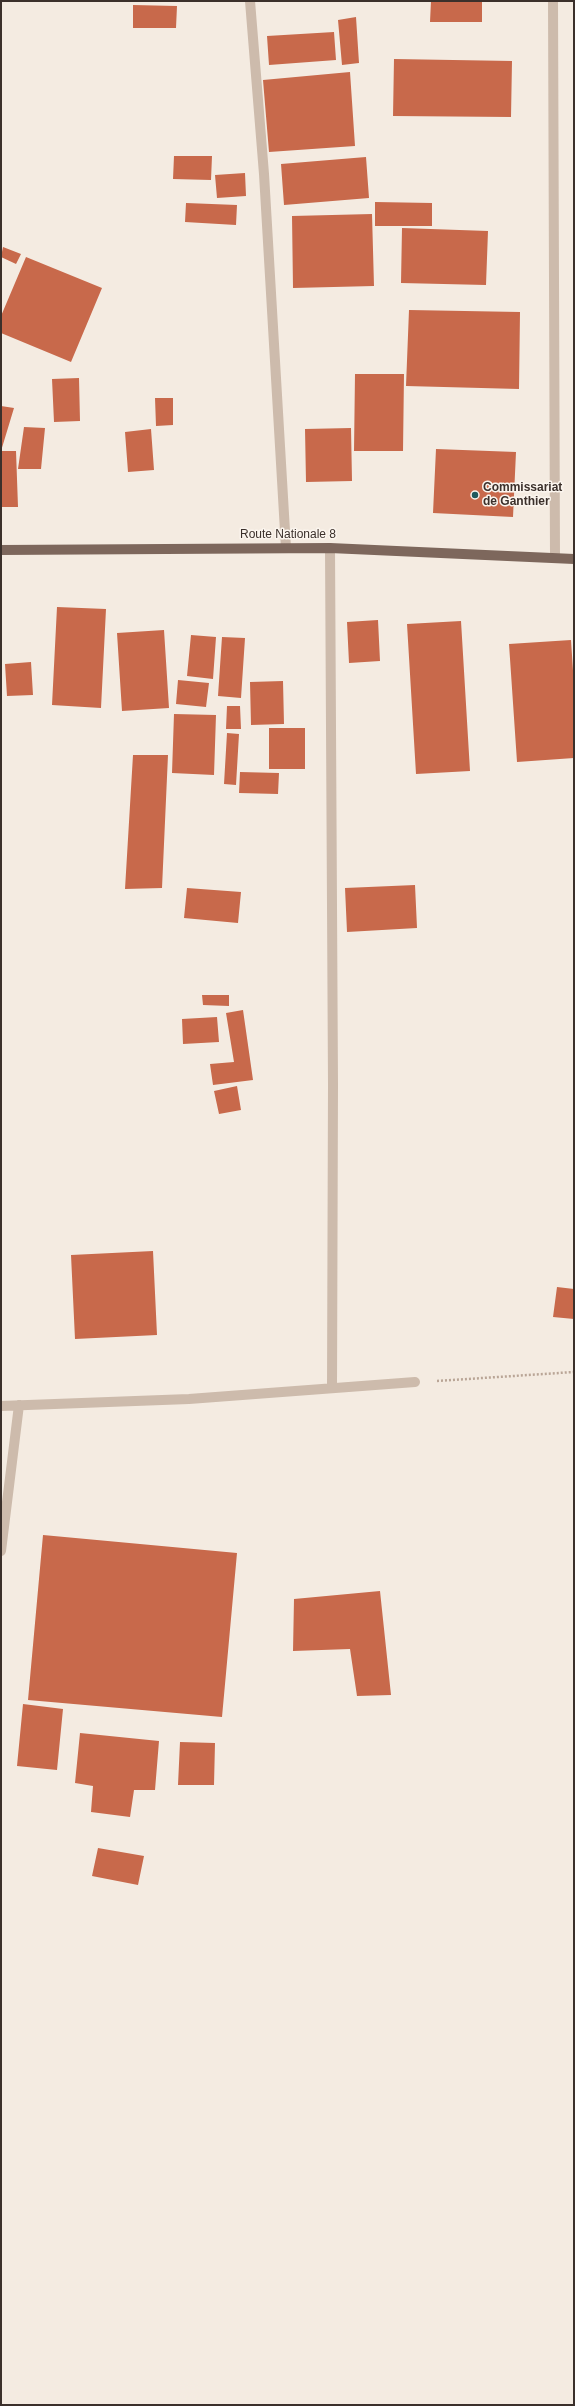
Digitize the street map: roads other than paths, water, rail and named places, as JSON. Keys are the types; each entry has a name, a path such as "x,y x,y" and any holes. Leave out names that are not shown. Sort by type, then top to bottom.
{"main road":[{"name":"Route Nationale 8","path":"1,550 330,548 574,559"}],"street":[{"path":"250,1 264,174 286,548"},
{"path":"553,1 555,558"},
{"path":"330,548 333,1077 332,1388"},
{"path":"1,1406 189,1399 415,1382"},
{"path":"1,1551 19,1405"}],"place":[{"name":"Commissariat de Ganthier","path":"475,495"}]}
